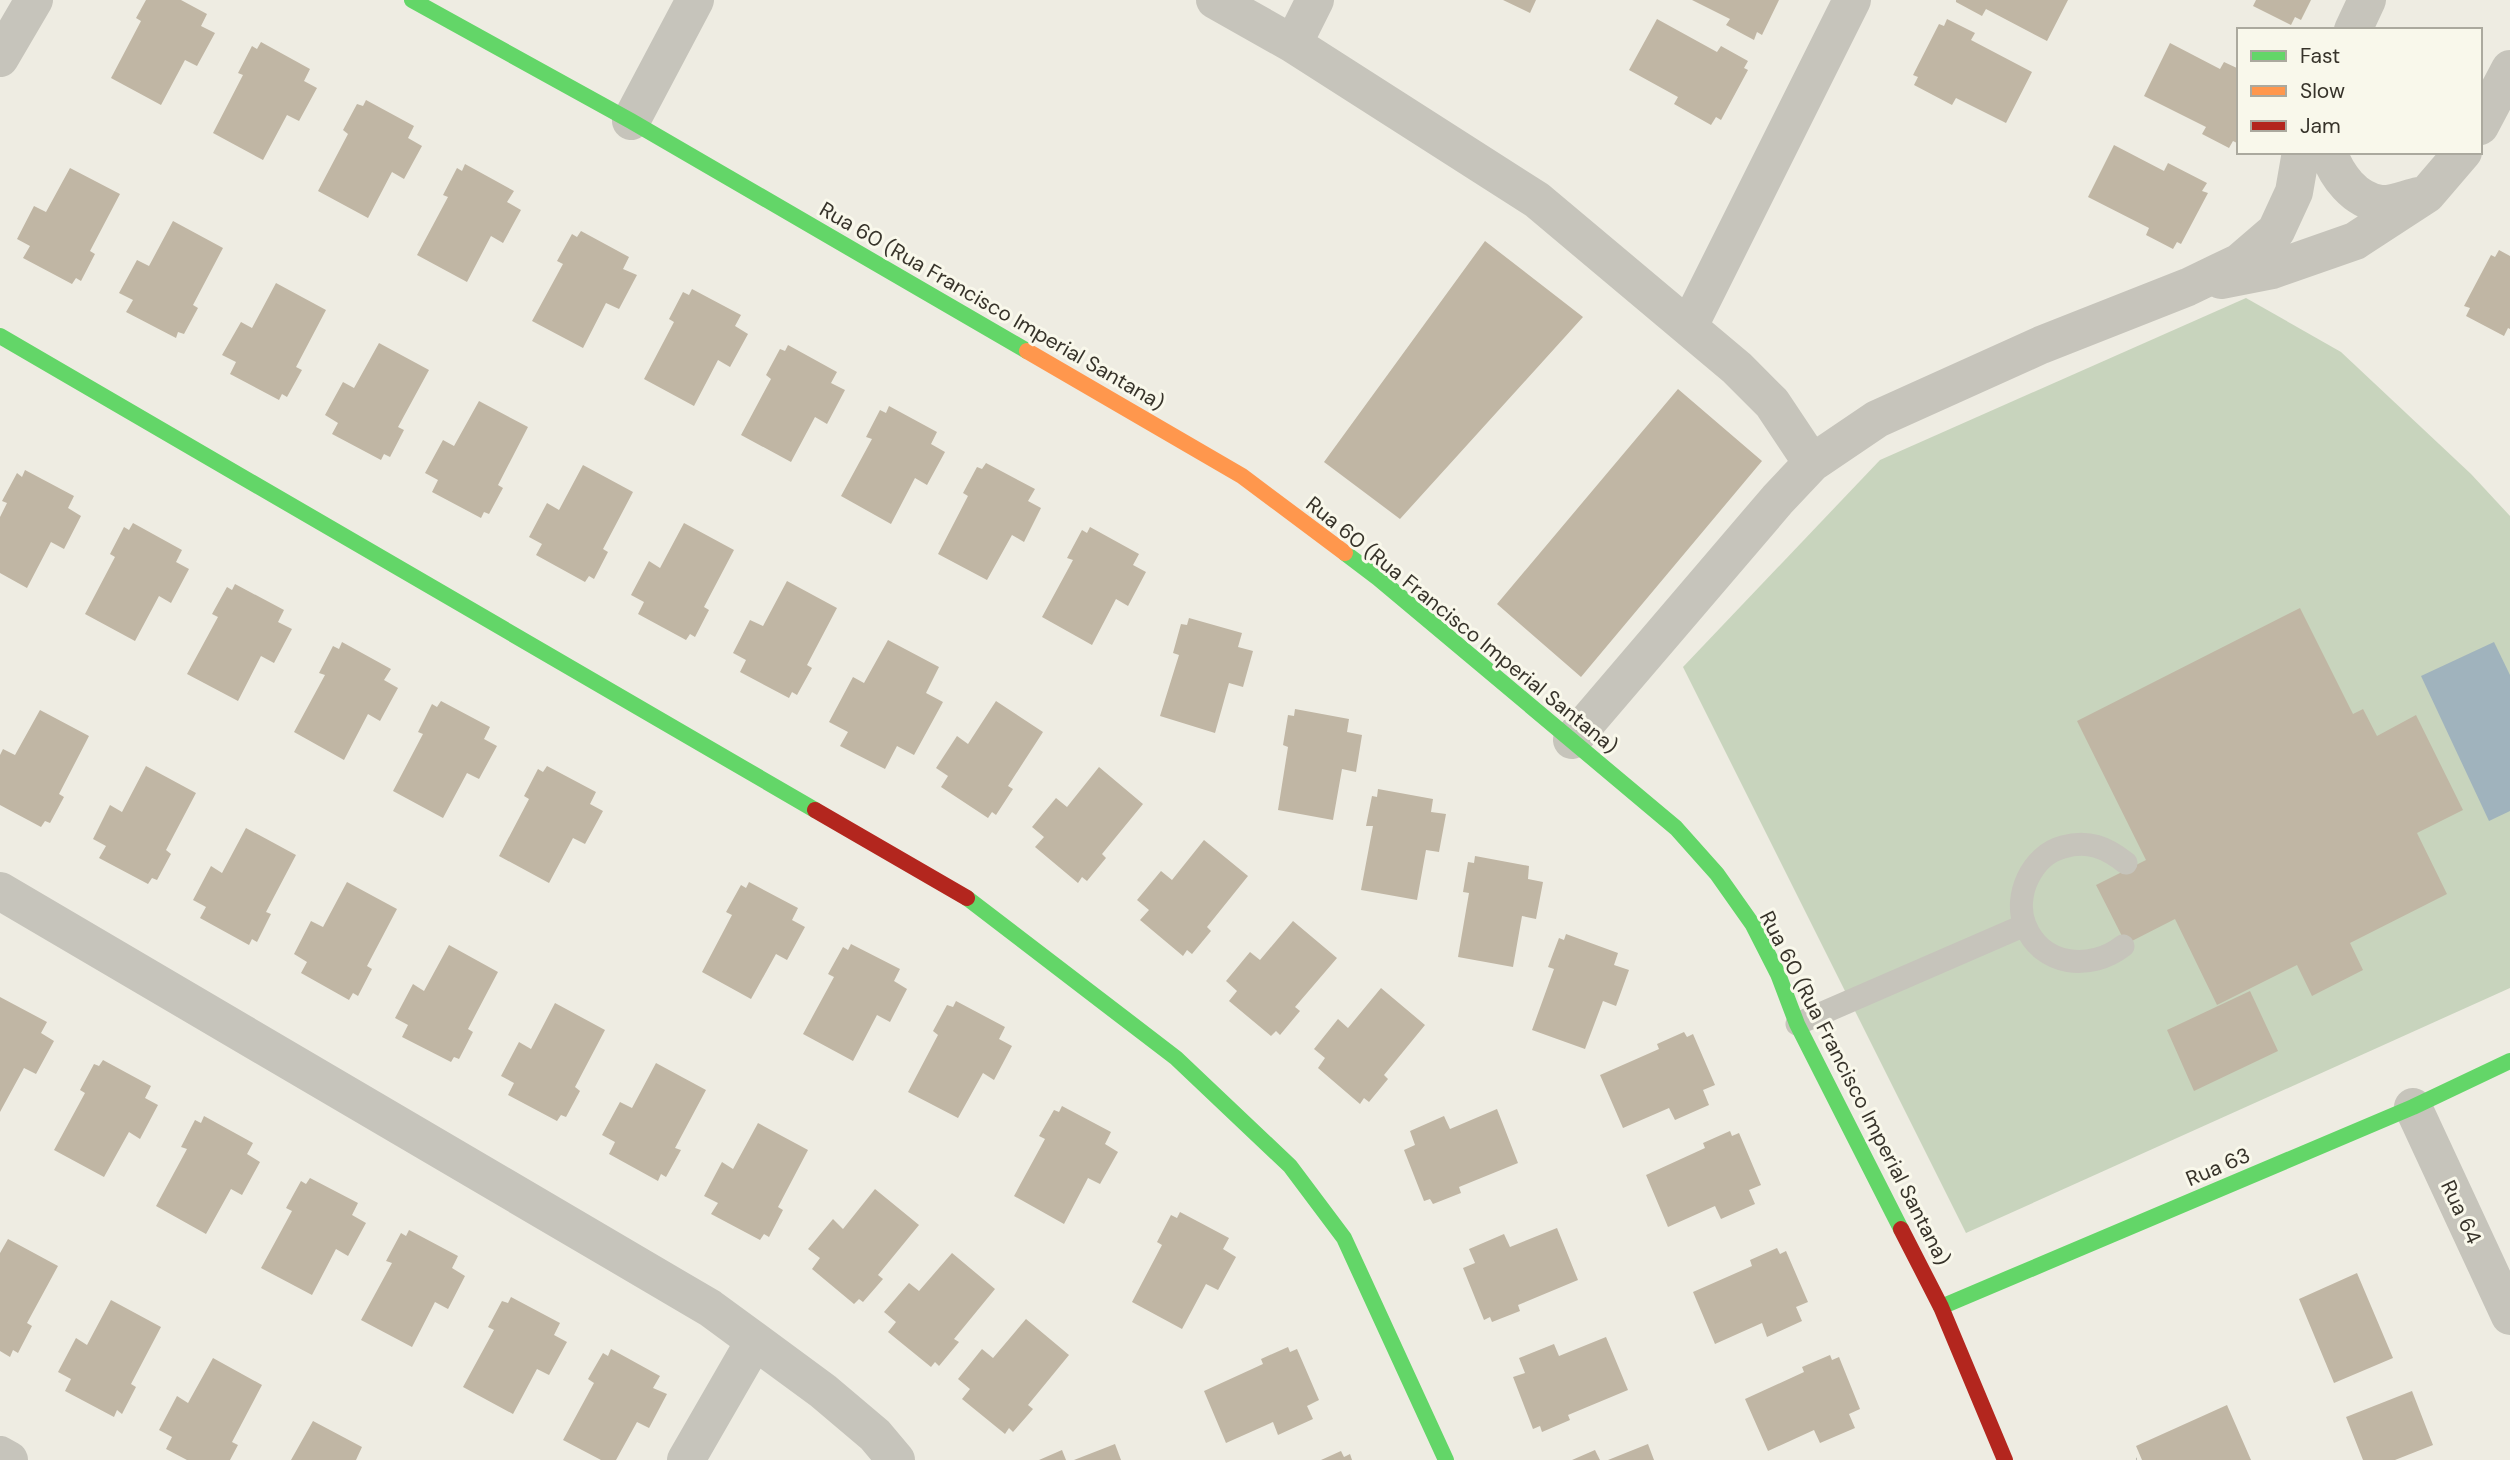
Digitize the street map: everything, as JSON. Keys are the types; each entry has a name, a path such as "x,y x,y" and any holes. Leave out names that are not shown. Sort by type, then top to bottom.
{"street":[{"path":"0,58 34,0"},
{"name":"Rua 60 (Rua Francisco Imperial Santana)","path":"412,0 631,121 1242,476 1378,578 1676,828 1717,874 1753,925 1778,974 1797,1024 1941,1307 2005,1460"},
{"path":"631,121 695,0"},
{"path":"1215,0 1293,44 1537,201 1689,326 1772,403 1812,463"},
{"path":"1293,44 1315,0"},
{"path":"1689,326 1738,223 1852,0"},
{"path":"2354,28 2367,0"},
{"path":"2482,122 2510,69"},
{"path":"1572,740 1778,499 1812,463 1877,419 2041,345 2188,287 2240,262 2276,231 2294,192 2301,154"},
{"path":"2330,154 2339,177 2358,195 2382,204 2427,194"},
{"path":"2188,287 2272,270 2355,241 2427,194 2461,154"},
{"path":"0,336 967,898 1177,1058 1290,1166 1320,1202 1344,1238 1447,1460"},
{"path":"0,891 710,1308 823,1391 875,1434 896,1460"},
{"name":"Rua 63","path":"1941,1307 2413,1107 2510,1061"},
{"name":"Rua 64","path":"2413,1107 2510,1316"},
{"path":"686,1460 754,1342"},
{"path":"0,1455 9,1460"}],"lane":[{"path":"2123,946 2112,955 2099,960 2064,961 2038,944 2025,925 2023,891 2026,880 2042,858 2058,848 2095,844 2112,851 2126,863"},
{"path":"1797,1024 2025,925"}],"green space":[{"path":"2246,298 2341,352 2471,474 2510,516 2510,988 1966,1233 1683,667 1880,460"}],"water":[{"path":"2494,642 2510,675 2510,811 2489,821 2421,676"}],"building":[{"path":"146,0 181,0 207,14 201,26 215,33 197,66 185,60 161,105 111,78 141,21 136,18"},
{"path":"1503,0 1536,0 1530,13"},
{"path":"1692,0 1779,0 1762,35 1757,32 1754,40 1726,25 1730,19"},
{"path":"1956,0 2068,0 2047,41 1986,9 1982,16"},
{"path":"2256,0 2311,0 2301,20 2295,17 2291,25 2253,6"},
{"path":"1657,19 1717,52 1721,46 1748,61 1744,68 1748,70 1721,120 1716,117 1711,125 1674,104 1678,97 1629,70"},
{"path":"1947,19 1975,33 1971,40 2032,72 2006,123 1956,98 1952,105 1914,85 1918,77 1913,75 1939,24 1944,26"},
{"path":"261,42 310,69 304,81 317,88 299,121 287,115 263,160 213,133 243,75 238,73 252,46 257,49"},
{"path":"2170,43 2220,69 2224,62 2237,68 2237,143 2233,141 2229,148 2202,134 2206,127 2144,96"},
{"path":"366,100 414,126 408,138 422,146 404,179 392,172 368,218 318,191 348,134 343,130 357,104 363,106"},
{"path":"2114,145 2164,171 2168,163 2207,183 2202,191 2208,193 2181,244 2177,242 2173,249 2146,235 2149,228 2088,197"},
{"path":"465,164 514,191 507,202 521,210 503,243 491,236 467,282 417,255 448,197 443,195 457,168 462,171"},
{"path":"70,168 120,194 90,251 95,254 81,281 76,278 72,284 23,258 30,246 17,239 34,206 46,212"},
{"path":"173,221 223,248 193,305 198,308 184,334 178,332 176,338 126,312 133,300 119,293 137,260 149,266"},
{"path":"581,231 629,257 623,269 637,275 619,309 606,303 583,348 532,321 563,264 557,261 572,234 577,237"},
{"path":"1485,241 1583,317 1400,519 1324,462"},
{"path":"2499,250 2510,256 2510,329 2508,328 2504,336 2466,316 2470,308 2464,306 2491,255 2495,257"},
{"path":"276,283 326,310 296,367 302,370 287,397 282,394 279,400 230,374 236,362 222,355 241,322 252,328"},
{"path":"692,289 741,315 735,326 748,334 730,367 718,360 694,406 644,379 674,322 669,319 683,292 689,295"},
{"path":"379,343 429,370 398,427 404,430 390,457 384,454 381,460 332,434 338,423 325,415 343,382 354,388"},
{"path":"788,345 837,372 831,383 845,390 827,424 815,417 791,462 741,435 771,379 766,375 780,349 785,351"},
{"path":"1678,389 1762,461 1581,677 1497,604"},
{"path":"479,401 528,427 498,485 503,488 489,514 484,512 481,518 432,492 438,480 425,473 443,440 454,446"},
{"path":"889,406 937,432 931,444 945,452 927,485 915,478 891,524 841,496 872,439 866,437 880,410 886,413"},
{"path":"986,463 1035,489 1028,501 1041,508 1024,542 1012,535 987,580 938,554 968,496 963,493 977,467 982,469"},
{"path":"583,465 633,492 603,549 608,552 594,579 589,576 585,582 536,555 542,544 529,537 547,503 559,510"},
{"path":"25,470 74,496 68,508 81,516 64,549 51,542 27,588 0,573 0,517 7,503 2,501 17,473 22,477"},
{"path":"133,523 182,550 176,562 189,569 171,603 159,596 135,641 85,614 115,557 110,554 124,527 129,530"},
{"path":"684,523 734,550 704,607 709,610 695,637 690,634 686,640 638,614 644,602 631,595 649,561 660,568"},
{"path":"1090,527 1139,554 1133,565 1146,572 1128,606 1116,599 1092,645 1042,617 1073,560 1067,558 1082,530 1087,533"},
{"path":"787,581 837,608 807,665 812,668 797,695 792,692 789,698 740,672 746,660 733,653 750,620 763,626"},
{"path":"235,584 284,610 278,622 292,629 274,663 261,656 238,701 187,674 218,617 212,614 227,587 232,590"},
{"path":"2300,608 2353,714 2363,709 2377,736 2416,715 2463,810 2417,833 2447,894 2350,943 2363,970 2312,996 2297,965 2217,1005 2175,919 2126,944 2096,885 2146,860 2077,721"},
{"path":"1189,618 1242,633 1238,647 1253,651 1243,687 1229,683 1215,733 1160,716 1179,655 1173,653 1181,624 1187,625"},
{"path":"888,640 939,667 926,693 943,702 914,755 897,746 885,769 840,746 848,732 829,722 853,677 864,683"},
{"path":"342,642 391,669 384,680 398,688 380,721 368,714 344,760 294,732 325,675 319,673 333,646 339,649"},
{"path":"441,701 490,727 484,739 497,746 479,779 467,773 443,818 393,791 423,734 418,732 432,704 437,707"},
{"path":"996,701 1043,732 1008,786 1013,789 996,815 992,812 988,818 941,787 948,776 936,768 957,736 968,744"},
{"path":"1295,709 1349,719 1347,732 1362,735 1356,772 1342,769 1333,820 1278,810 1288,747 1283,745 1288,715 1294,716"},
{"path":"40,710 89,736 59,794 64,797 50,823 45,821 41,827 0,805 0,755 3,749 15,755"},
{"path":"146,766 196,793 166,850 171,854 157,880 152,878 148,884 99,858 106,846 93,839 110,805 122,812"},
{"path":"547,766 596,792 590,804 603,811 585,844 573,838 549,883 499,856 529,799 524,796 538,769 543,772"},
{"path":"1099,767 1143,804 1102,854 1106,858 1087,881 1082,877 1078,883 1035,847 1044,837 1032,827 1056,798 1067,807"},
{"path":"1378,789 1433,799 1431,812 1446,814 1439,852 1426,850 1417,900 1361,890 1373,826 1366,826 1372,796 1377,797"},
{"path":"246,828 296,855 266,912 271,914 257,942 252,939 249,945 200,918 206,907 193,900 211,866 222,873"},
{"path":"1204,840 1248,876 1207,927 1211,931 1192,954 1187,950 1183,956 1140,920 1149,910 1137,900 1161,871 1172,880"},
{"path":"1475,856 1529,866 1528,879 1543,882 1536,919 1522,916 1513,967 1458,957 1469,893 1463,892 1468,862 1474,863"},
{"path":"347,882 397,909 367,966 372,969 358,996 353,993 349,1000 301,973 307,962 294,954 311,921 323,927"},
{"path":"749,882 798,908 792,920 805,927 787,960 776,954 751,999 702,972 732,915 726,912 741,885 746,888"},
{"path":"1293,921 1337,958 1295,1007 1300,1011 1280,1035 1276,1031 1271,1036 1229,1001 1237,991 1226,981 1250,952 1260,960"},
{"path":"1566,934 1618,953 1614,965 1629,970 1616,1006 1603,1001 1585,1049 1532,1030 1554,969 1548,967 1559,938 1564,940"},
{"path":"851,944 900,969 894,981 907,989 890,1022 877,1015 853,1061 803,1034 834,977 828,974 843,947 848,950"},
{"path":"449,945 498,972 468,1029 473,1032 459,1059 454,1057 451,1062 402,1037 408,1025 395,1018 413,984 424,991"},
{"path":"1381,988 1425,1025 1384,1075 1388,1079 1369,1102 1364,1098 1360,1104 1318,1068 1325,1058 1314,1049 1338,1019 1348,1028"},
{"path":"2250,991 2278,1051 2194,1091 2167,1030"},
{"path":"0,997 47,1022 41,1033 54,1041 36,1074 24,1068 0,1112"},
{"path":"956,1001 1005,1027 999,1039 1012,1046 994,1080 983,1073 958,1118 908,1092 938,1035 933,1031 947,1005 953,1007"},
{"path":"555,1003 605,1030 575,1087 580,1091 566,1117 561,1115 557,1121 508,1095 514,1083 501,1076 519,1042 531,1049"},
{"path":"1684,1032 1687,1037 1693,1034 1715,1085 1703,1090 1709,1105 1675,1120 1669,1108 1623,1128 1600,1075 1659,1049 1657,1044"},
{"path":"103,1060 151,1086 145,1098 158,1105 140,1139 129,1132 104,1177 54,1150 85,1093 80,1090 94,1064 99,1066"},
{"path":"656,1063 706,1090 675,1148 681,1150 666,1177 661,1174 658,1181 609,1154 615,1142 602,1135 620,1102 632,1108"},
{"path":"1062,1106 1111,1132 1105,1144 1118,1152 1100,1184 1088,1178 1064,1224 1014,1196 1045,1139 1039,1136 1054,1110 1059,1112"},
{"path":"1497,1109 1518,1163 1459,1187 1461,1193 1433,1204 1430,1199 1424,1201 1404,1150 1415,1145 1410,1131 1444,1116 1450,1129"},
{"path":"204,1116 253,1143 247,1154 260,1162 242,1195 231,1189 206,1234 156,1206 187,1149 181,1147 195,1120 201,1123"},
{"path":"758,1123 808,1150 778,1207 783,1210 769,1237 764,1234 760,1240 711,1214 718,1203 704,1196 722,1162 733,1169"},
{"path":"1730,1131 1732,1136 1739,1133 1761,1185 1749,1190 1755,1204 1721,1219 1715,1206 1668,1227 1646,1175 1705,1148 1703,1143"},
{"path":"310,1178 358,1203 352,1215 366,1223 348,1256 336,1249 312,1295 261,1268 292,1211 286,1208 301,1181 306,1184"},
{"path":"875,1189 919,1225 878,1275 883,1279 863,1302 859,1299 854,1304 812,1269 820,1258 808,1249 833,1219 843,1229"},
{"path":"1180,1212 1229,1238 1223,1249 1236,1257 1218,1290 1206,1284 1182,1329 1132,1302 1162,1245 1157,1242 1171,1215 1177,1218"},
{"path":"1557,1228 1578,1280 1518,1305 1520,1311 1492,1322 1490,1317 1484,1320 1463,1268 1475,1263 1469,1249 1504,1234 1510,1247"},
{"path":"409,1230 458,1256 452,1268 465,1276 448,1309 435,1302 412,1347 361,1320 392,1263 386,1261 401,1233 406,1236"},
{"path":"8,1239 58,1266 27,1323 32,1326 18,1353 13,1350 10,1357 0,1351 0,1253"},
{"path":"1777,1248 1780,1254 1786,1251 1808,1302 1796,1307 1802,1321 1767,1337 1762,1323 1715,1344 1693,1292 1752,1266 1750,1260"},
{"path":"952,1253 995,1289 954,1339 959,1342 939,1366 935,1362 931,1367 888,1332 896,1322 884,1312 909,1283 919,1291"},
{"path":"2357,1273 2393,1358 2334,1383 2299,1299"},
{"path":"511,1297 560,1323 554,1335 567,1342 549,1375 537,1369 513,1414 463,1387 494,1330 488,1327 502,1301 508,1303"},
{"path":"111,1300 161,1327 131,1384 136,1387 122,1414 117,1410 114,1417 65,1391 71,1379 58,1372 76,1338 87,1345"},
{"path":"1026,1319 1069,1355 1028,1405 1033,1409 1013,1432 1009,1428 1005,1434 962,1399 970,1389 958,1379 982,1349 993,1358"},
{"path":"1606,1337 1628,1390 1568,1415 1570,1420 1542,1432 1540,1426 1533,1429 1513,1377 1525,1373 1519,1358 1554,1344 1559,1356"},
{"path":"1288,1347 1290,1352 1297,1349 1319,1400 1307,1406 1313,1419 1278,1435 1273,1422 1226,1443 1204,1391 1263,1364 1261,1359"},
{"path":"611,1349 660,1376 653,1388 667,1394 649,1428 637,1422 616,1460 601,1460 563,1440 594,1383 588,1379 603,1353 608,1356"},
{"path":"1830,1355 1832,1360 1839,1357 1860,1409 1849,1414 1855,1428 1820,1443 1814,1430 1768,1451 1745,1399 1804,1372 1802,1367"},
{"path":"213,1358 262,1385 232,1442 238,1445 230,1460 187,1460 166,1449 172,1437 159,1430 177,1396 188,1403"},
{"path":"2412,1391 2433,1445 2395,1460 2363,1460 2346,1417"},
{"path":"2227,1405 2251,1460 2142,1460 2136,1446"},
{"path":"313,1421 362,1447 356,1460 291,1460"},
{"path":"1115,1444 1121,1460 1074,1460"},
{"path":"1648,1444 1654,1460 1608,1460"},
{"path":"1062,1450 1066,1460 1039,1460"},
{"path":"1595,1450 1600,1460 1572,1460"},
{"path":"1341,1451 1344,1457 1350,1454 1352,1460 1321,1460"}],"traffic: fast":[{"path":"412,0 631,121 1027,351"},
{"path":"0,336 815,810"},
{"path":"1345,553 1676,828 1717,874 1753,925 1778,974 1797,1024 1901,1229"},
{"path":"967,898 1176,1058 1290,1166 1344,1238 1446,1460"},
{"path":"1941,1307 2413,1107 2510,1061"}],"traffic: slow":[{"path":"1027,351 1242,476 1345,553"}],"traffic: jam":[{"path":"815,810 967,898"},
{"path":"1901,1229 1941,1307 2005,1460"}]}
